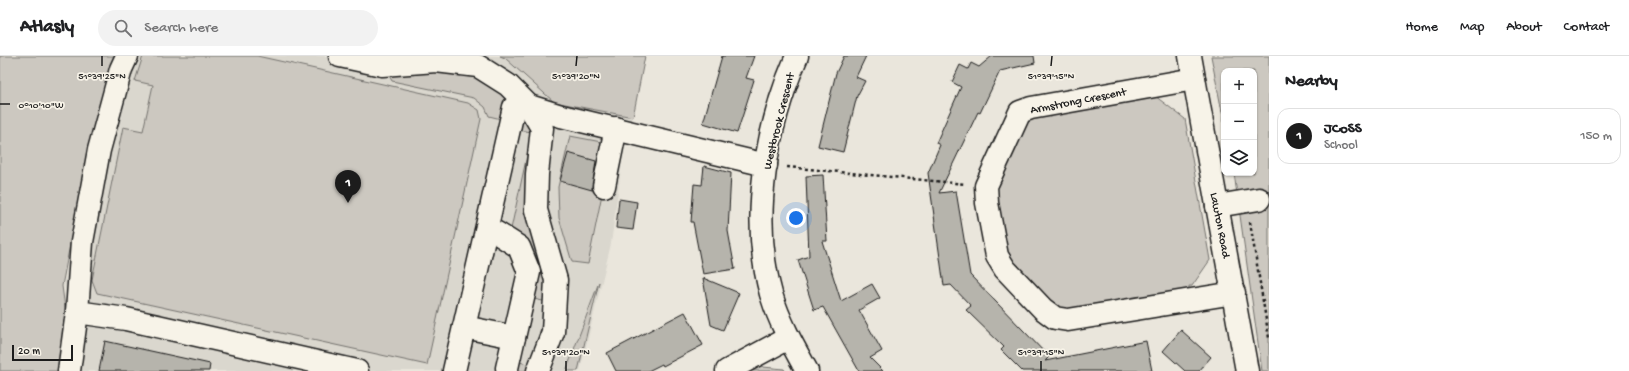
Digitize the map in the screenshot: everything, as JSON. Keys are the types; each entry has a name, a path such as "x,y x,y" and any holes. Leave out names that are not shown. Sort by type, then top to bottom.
{"street":[{"path":"69,371 77,312 83,234 100,150 121,69 127,56"},
{"path":"340,56 382,65 436,61 478,66 508,85 529,106 542,128 537,174 536,210 556,280 553,332 538,371"},
{"name":"Westbrook Crescent","path":"797,56 776,118 766,165 761,209 763,251 771,294 788,338 807,371"},
{"name":"Lawton Road","path":"1190,56 1247,371"},
{"name":"Armstrong Crescent","path":"1194,79 1031,108 1020,112 986,186 987,203 997,256 1005,269 1043,309 1055,318 1068,320 1234,293"},
{"path":"454,371 514,108 529,106 560,116 616,128 766,165"},
{"path":"604,186 616,128"},
{"path":"1217,206 1259,199"},
{"path":"486,232 497,233 519,247 529,272 507,368"},
{"path":"77,312 126,319 357,371"},
{"path":"464,327 514,337"},
{"path":"727,371 788,338"}],"path":[{"path":"766,165 986,186"},
{"path":"1250,221 1269,338"}],"shaded area":[{"path":"0,56 117,56 86,161 62,286 68,331 63,371 0,371"},
{"path":"117,56 645,56 622,161 611,244 580,371 64,371 69,333 64,284 89,151"},
{"path":"143,56 257,56 468,103 479,110 481,119 427,365 97,293 92,280 123,127 143,131 153,85 135,81"},
{"path":"500,56 645,56 633,117 554,102 505,58"},
{"path":"1211,56 1269,56 1269,371 1262,371 1234,176 1257,176 1257,68 1221,68 1221,107"},
{"path":"387,72 477,72 505,92 507,111 505,120 489,116 485,107 474,98 392,81"},
{"path":"1155,96 1185,119 1210,260 1192,286 1189,286 1189,290 1069,310 1054,305 1006,255 995,192 1027,119"},
{"path":"523,111 534,125 536,145 526,186 527,213 548,278 548,326 542,347 532,364 547,302 534,299 541,266 534,264 527,244 511,229 532,132 518,130"},
{"path":"570,136 612,144 588,264 572,262 559,218 558,187"},
{"path":"599,282 578,371 566,371"},
{"path":"519,362 532,365 528,371 516,371"},
{"path":"761,363 763,367 784,369 785,371 747,371"}],"building":[{"path":"722,56 754,56 746,78 754,80 737,133 703,123"},
{"path":"844,56 866,56 856,77 865,81 857,96 843,152 818,146 836,73"},
{"path":"992,56 1034,56 1035,63 1000,71 980,113 978,112 939,193 956,191 970,275 1049,357 1045,361 1146,341 1152,371 1022,371 1001,350 1004,347 966,310 971,306 951,285 944,286 928,173 940,145 936,143 961,87 952,82 960,65 968,69 971,63 979,67"},
{"path":"568,153 596,161 592,190 560,181"},
{"path":"704,166 731,173 728,231 735,269 703,274 693,222 691,222 694,184 702,185"},
{"path":"823,175 827,241 822,241 841,301 872,284 880,298 859,310 882,351 870,358 883,371 859,371 823,307 814,310 798,260 809,256 806,176"},
{"path":"619,199 637,202 633,230 616,228"},
{"path":"703,278 739,293 723,330 711,325"},
{"path":"685,312 703,345 663,366 662,364 648,371 616,371 607,353"},
{"path":"1181,330 1211,357 1199,371 1185,371 1163,351"},
{"path":"105,341 210,364 209,371 99,371"}],"place":[{"name":"JCoSS","path":"348,203"}]}
